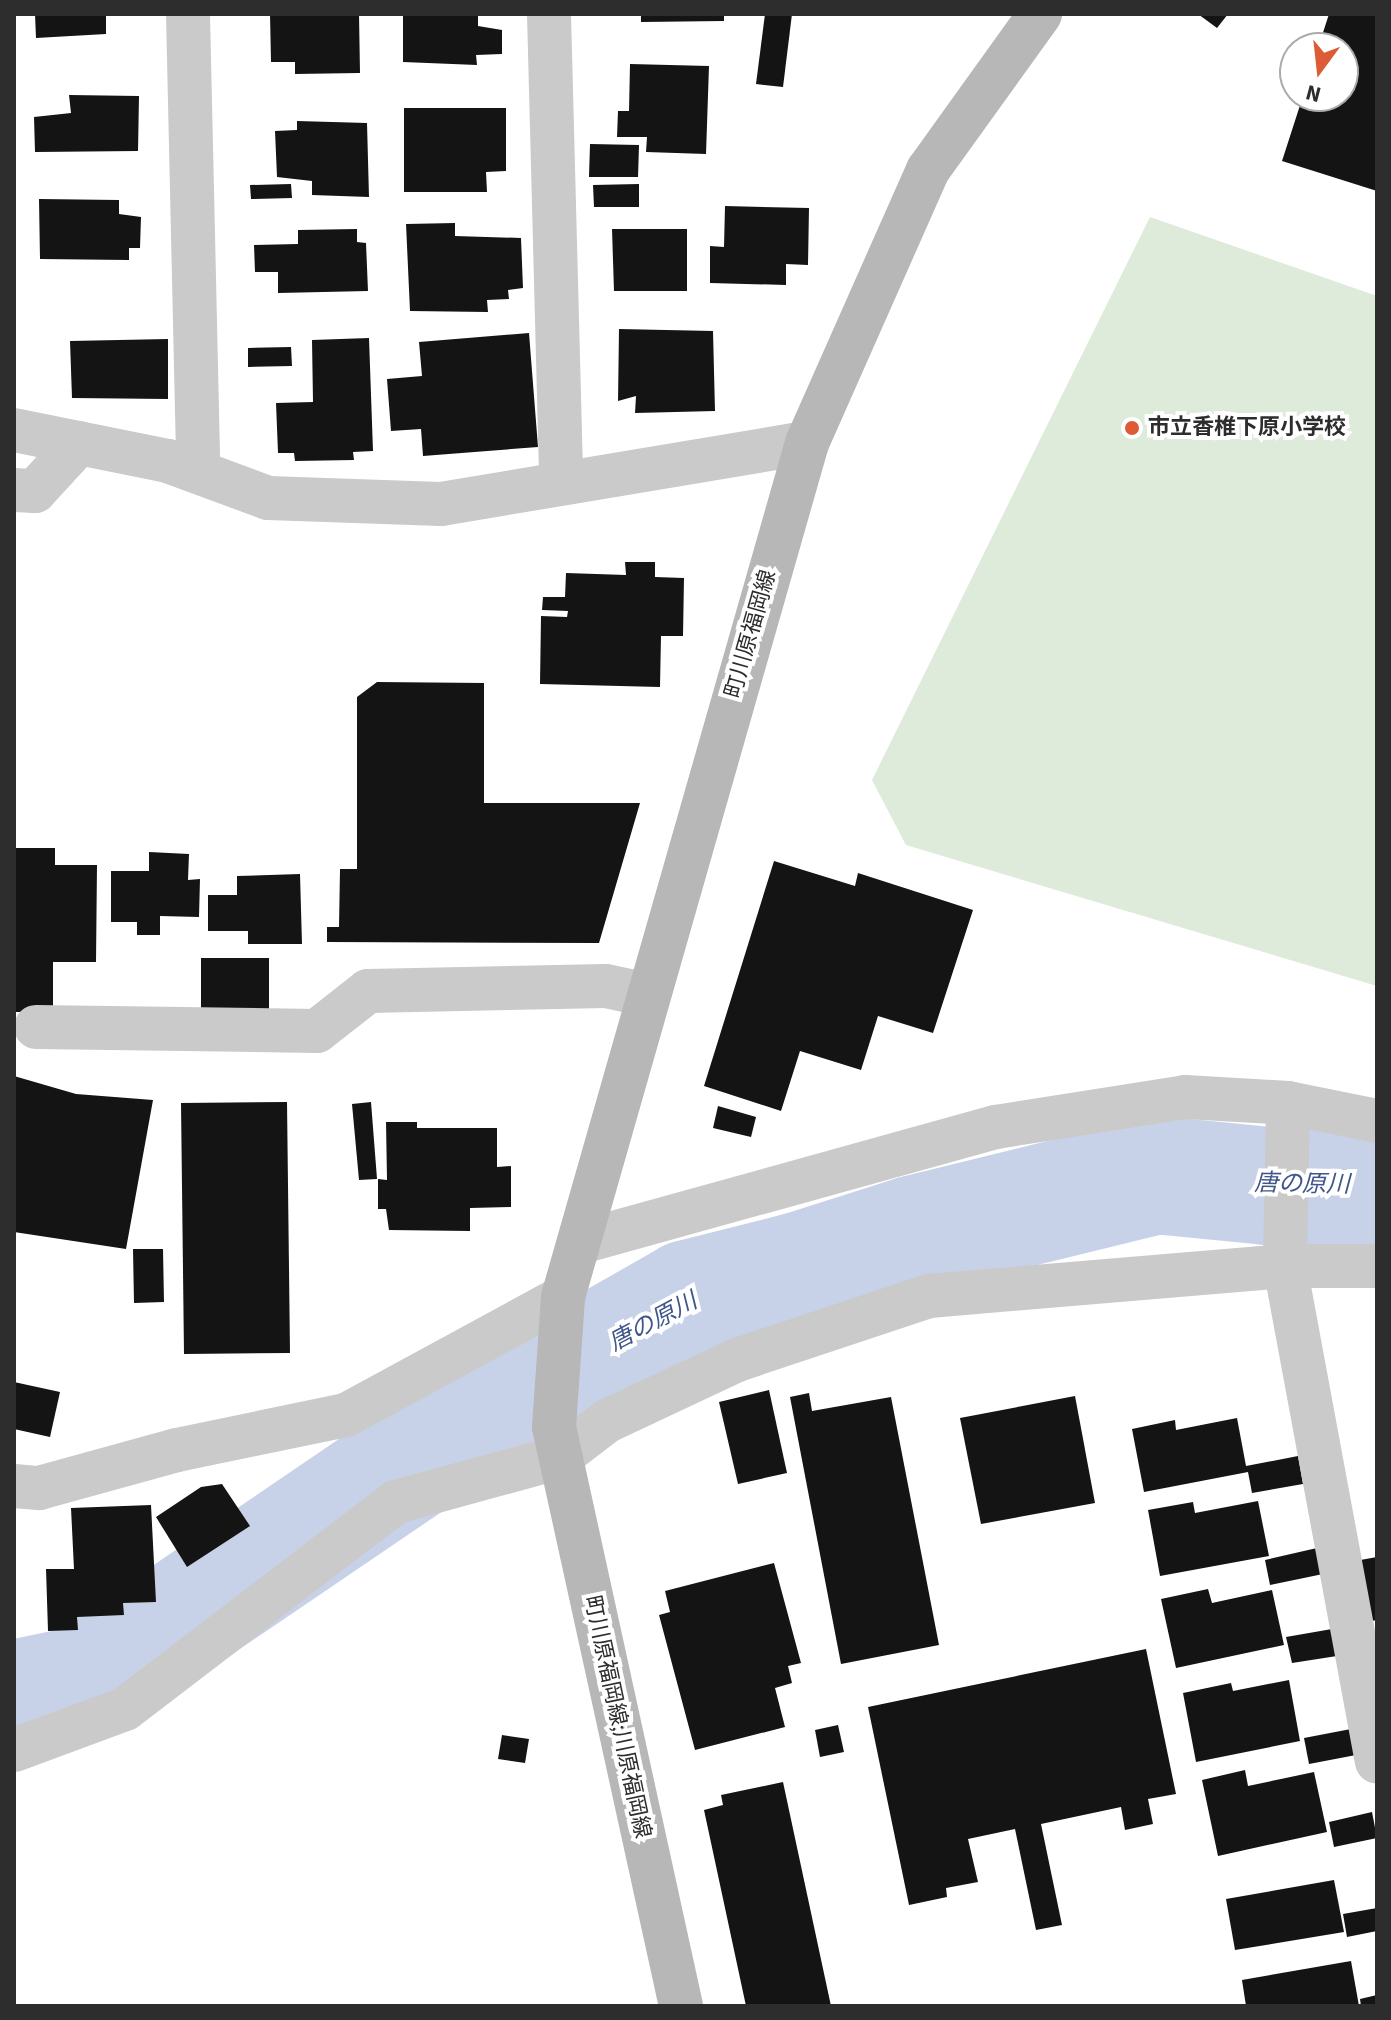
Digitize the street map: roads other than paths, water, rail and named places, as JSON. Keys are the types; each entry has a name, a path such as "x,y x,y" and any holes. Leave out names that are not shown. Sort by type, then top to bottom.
{"main road":[{"name":"町川原福岡線","path":"563,1297 807,443 928,170 1040,14"},
{"name":"町川原福岡線;川原福岡線","path":"563,1297 557,1442 681,2006"}],"street":[{"path":"188,14 198,471"},
{"path":"549,14 561,481"},
{"path":"14,430 168,461 268,498 441,504 561,481 807,443"},
{"path":"14,490 35,491 79,443"},
{"path":"36,1027 317,1031 368,991 606,986 648,995"},
{"path":"581,1242 996,1127 1185,1097 1288,1103 1377,1121"},
{"path":"1288,1103 1285,1266 1377,1762"},
{"path":"14,1750 125,1709 396,1502 557,1442 737,1360 929,1296 1285,1266 1377,1266"},
{"path":"14,1486 39,1488 177,1450 346,1415 563,1297"}],"waterway":[{"name":"唐の原川","path":"14,1699 82,1685 450,1435 689,1299 800,1271 916,1234 1156,1175 1268,1186 1377,1185"}],"place":[{"name":"市立香椎下原小学校","path":"1132,428"}]}
